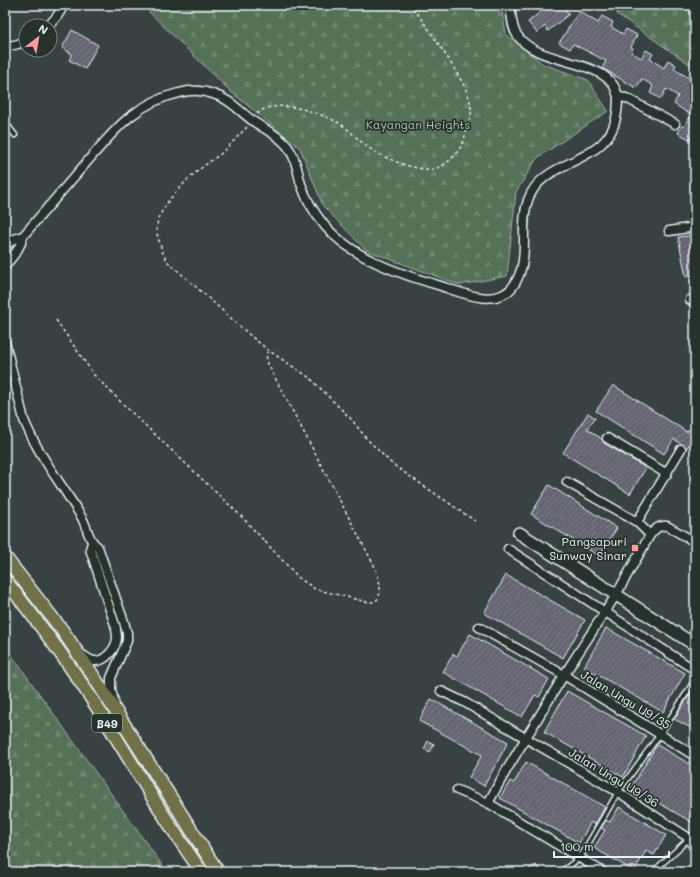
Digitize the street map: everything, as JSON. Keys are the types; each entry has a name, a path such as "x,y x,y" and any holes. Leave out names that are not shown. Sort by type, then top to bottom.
{"main road":[{"name":"B49","path":"5,557 48,612 92,674 218,872"},
{"name":"B49","path":"5,580 50,639 91,697 184,847 202,872"}],"street":[{"path":"55,18 63,5"},
{"path":"5,266 18,248 22,236 122,122 152,101 180,93 198,91 213,93 228,100 252,120 286,144 293,155 306,197 325,226 352,248 369,259 400,274 456,292 484,298 506,294 514,286 525,255 524,213 529,196 541,180 554,170 586,156 602,144 613,127 618,97 618,93 603,75 592,70 554,59 525,44 517,36 513,29 510,5"},
{"path":"5,47 18,44"},
{"path":"618,97 626,98 675,124"},
{"path":"669,231 695,227"},
{"path":"5,246 14,239 22,236"},
{"path":"5,342 28,431 82,520 92,543 98,548 127,633 127,641 111,678 111,689 116,712"},
{"path":"607,438 667,474"},
{"path":"637,522 681,449"},
{"path":"567,482 637,522 650,535"},
{"path":"488,803 564,675 604,611 616,595 650,535 662,525 667,526 695,542"},
{"path":"519,533 695,645"},
{"path":"74,648 94,661 101,660 113,649 117,638 116,628 90,549 92,543"},
{"path":"508,549 695,670"},
{"name":"Jalan Ungu U9/35","path":"480,627 564,675 695,756"},
{"name":"Jalan Ungu U9/36","path":"442,692 464,702 692,836"},
{"path":"457,790 488,803 603,872"},
{"path":"692,836 695,848"}],"lane":[{"path":"5,122 15,135"},
{"path":"562,871 580,858 618,792 660,734 695,680"},
{"path":"653,872 692,836"}],"path":[{"path":"411,5 434,37 469,95 472,111 464,142 454,155 444,164 432,169 414,167 400,163 373,150 338,123 319,114 302,109 274,106 262,110 223,152 188,179 169,200 158,218 157,234 161,249 168,262 268,350 310,378 352,420 366,438 392,464 475,521"},
{"path":"56,320 94,375 242,517 299,578 315,589 367,602 375,602 379,598 380,592 376,569 266,361 268,350"}],"green space":[{"name":"Kayangan Heights","path":"142,5 501,5 506,34 543,64 588,80 608,111 537,158 516,192 507,276 460,285 366,250 323,206 300,148 230,91"},
{"path":"619,5 695,5 695,68 617,14"},
{"path":"5,646 167,872 5,872"}],"building":[{"path":"549,5 562,5 569,14 548,31 545,26 537,33 528,22"},
{"path":"579,11 598,23 602,16 613,22 611,27 623,34 626,29 637,35 631,47 633,48 631,52 641,58 646,50 653,54 650,59 664,68 668,60 676,65 674,69 689,78 695,68 695,134 691,140 678,133 682,126 684,127 691,115 674,104 678,96 666,89 661,99 650,93 653,86 642,79 636,88 602,68 606,61 573,44 570,49 559,43"},
{"path":"72,30 98,45 85,69 69,60 72,54 62,48"},
{"path":"695,235 695,275 686,277 678,237"},
{"path":"613,385 687,432 688,430 695,435 687,448 674,439 664,454 596,411"},
{"path":"588,413 595,418 587,429 602,439 604,443 646,468 630,494 563,453"},
{"path":"549,485 617,528 599,556 531,514"},
{"path":"506,575 585,620 563,658 484,613"},
{"path":"606,628 685,673 663,712 584,667"},
{"path":"470,634 549,679 539,697 535,695 522,717 443,672 453,654 457,656"},
{"path":"695,686 695,730 674,719"},
{"path":"567,691 646,736 623,777 544,732"},
{"path":"431,699 508,742 484,786 469,777 482,755 419,721"},
{"path":"428,741 434,744 430,752 424,749"},
{"path":"657,745 695,767 695,824 631,787"},
{"path":"526,762 605,807 595,825 591,822 579,843 500,798 510,781 514,783"},
{"path":"619,807 666,835 654,855 646,851 634,871 594,848 605,830 601,828 606,820 610,822"},
{"path":"536,865 541,872 524,872"}],"place":[{"name":"Pangsapuri Sunway Sinar","path":"635,548"}]}
